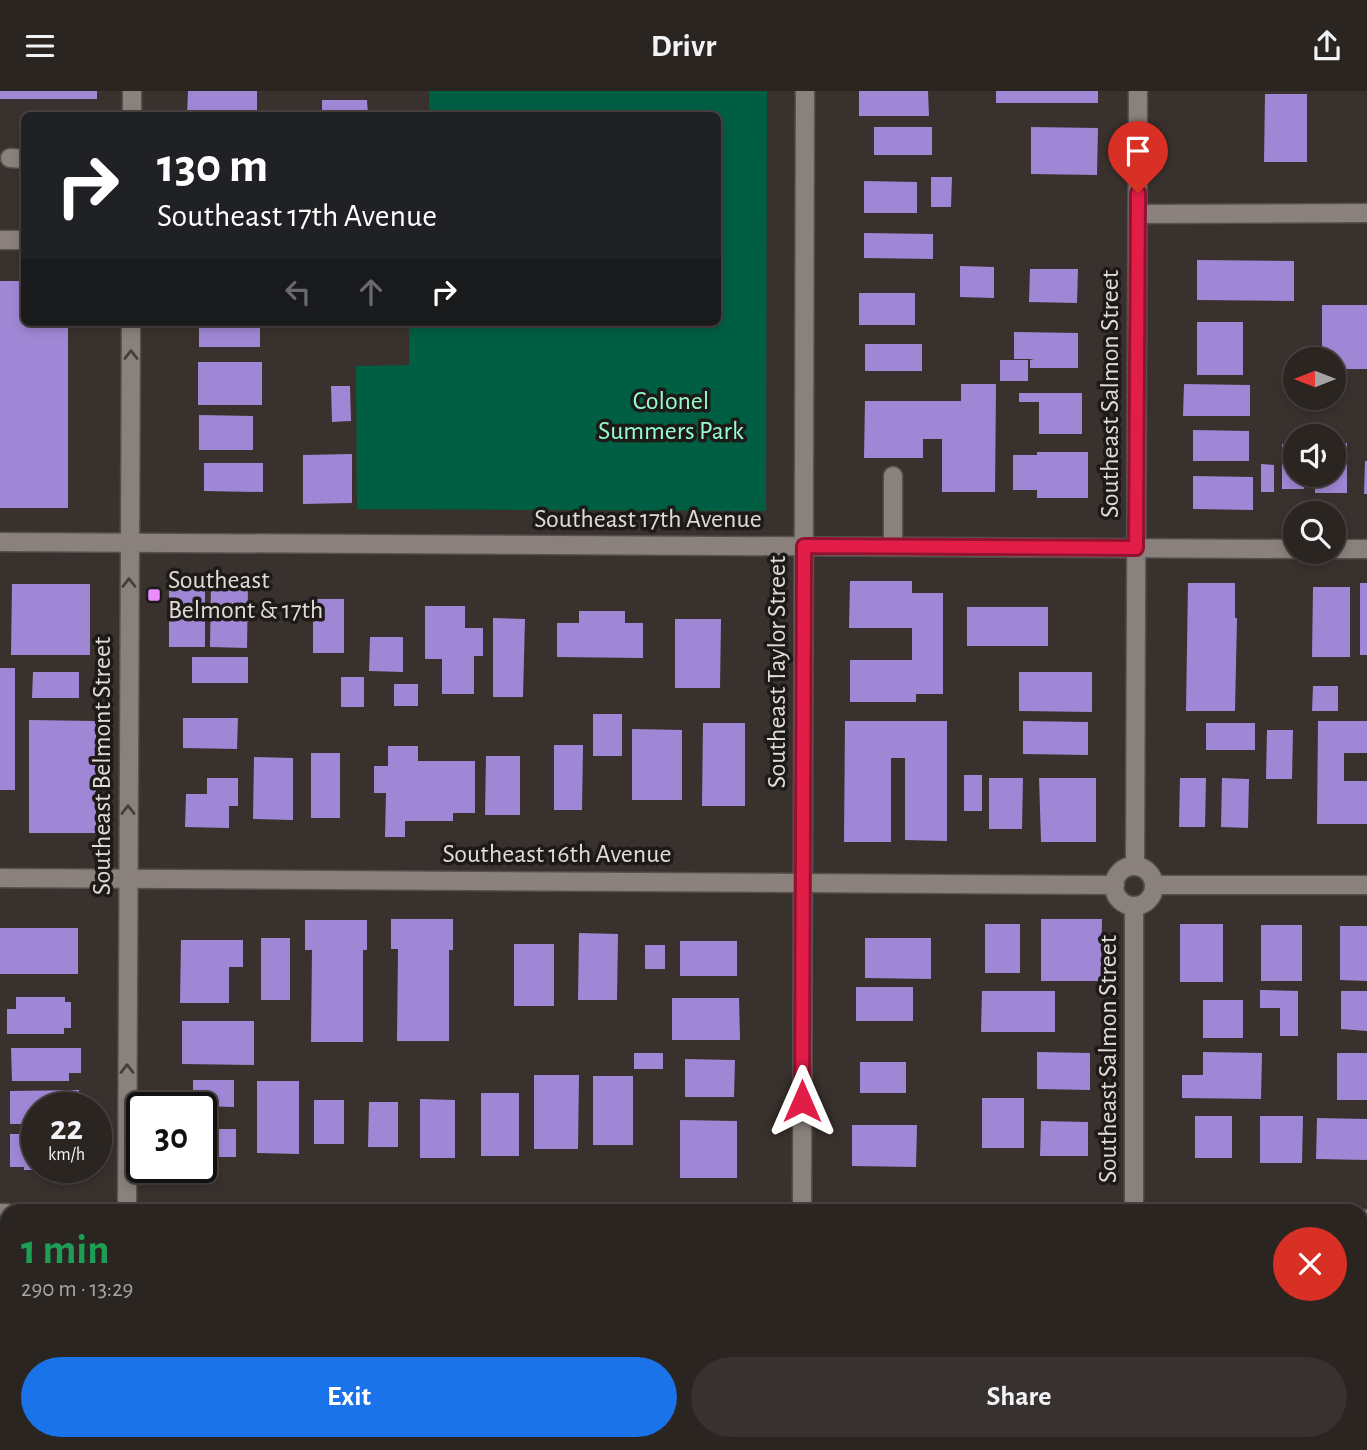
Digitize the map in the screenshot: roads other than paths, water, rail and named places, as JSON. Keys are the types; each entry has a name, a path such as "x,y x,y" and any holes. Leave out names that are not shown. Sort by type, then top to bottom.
{"street":[{"path":"132,91 132,112"},
{"name":"Southeast Taylor Street","path":"802,1204 804,91"},
{"name":"Southeast Salmon Street","path":"1135,866 1138,91"},
{"path":"1138,213 1367,213"},
{"path":"0,240 21,240"},
{"name":"Southeast Belmont Street","path":"127,1204 131,326"},
{"path":"893,476 893,547"},
{"name":"Southeast 17th Avenue","path":"0,542 1283,548"},
{"path":"1346,549 1367,549"},
{"path":"1135,866 1150,874 1154,891 1147,902 1135,906 1122,902 1115,891 1115,885 1119,874 1135,866"},
{"name":"Southeast 16th Avenue","path":"0,877 1115,885"},
{"path":"1154,885 1367,885"},
{"name":"Southeast Salmon Street","path":"1135,906 1135,1204"}],"place":[{"name":"Southeast Belmont & 17th","path":"154,595"}],"park label":[{"name":"Colonel Summers Park","path":"671,416"}]}
